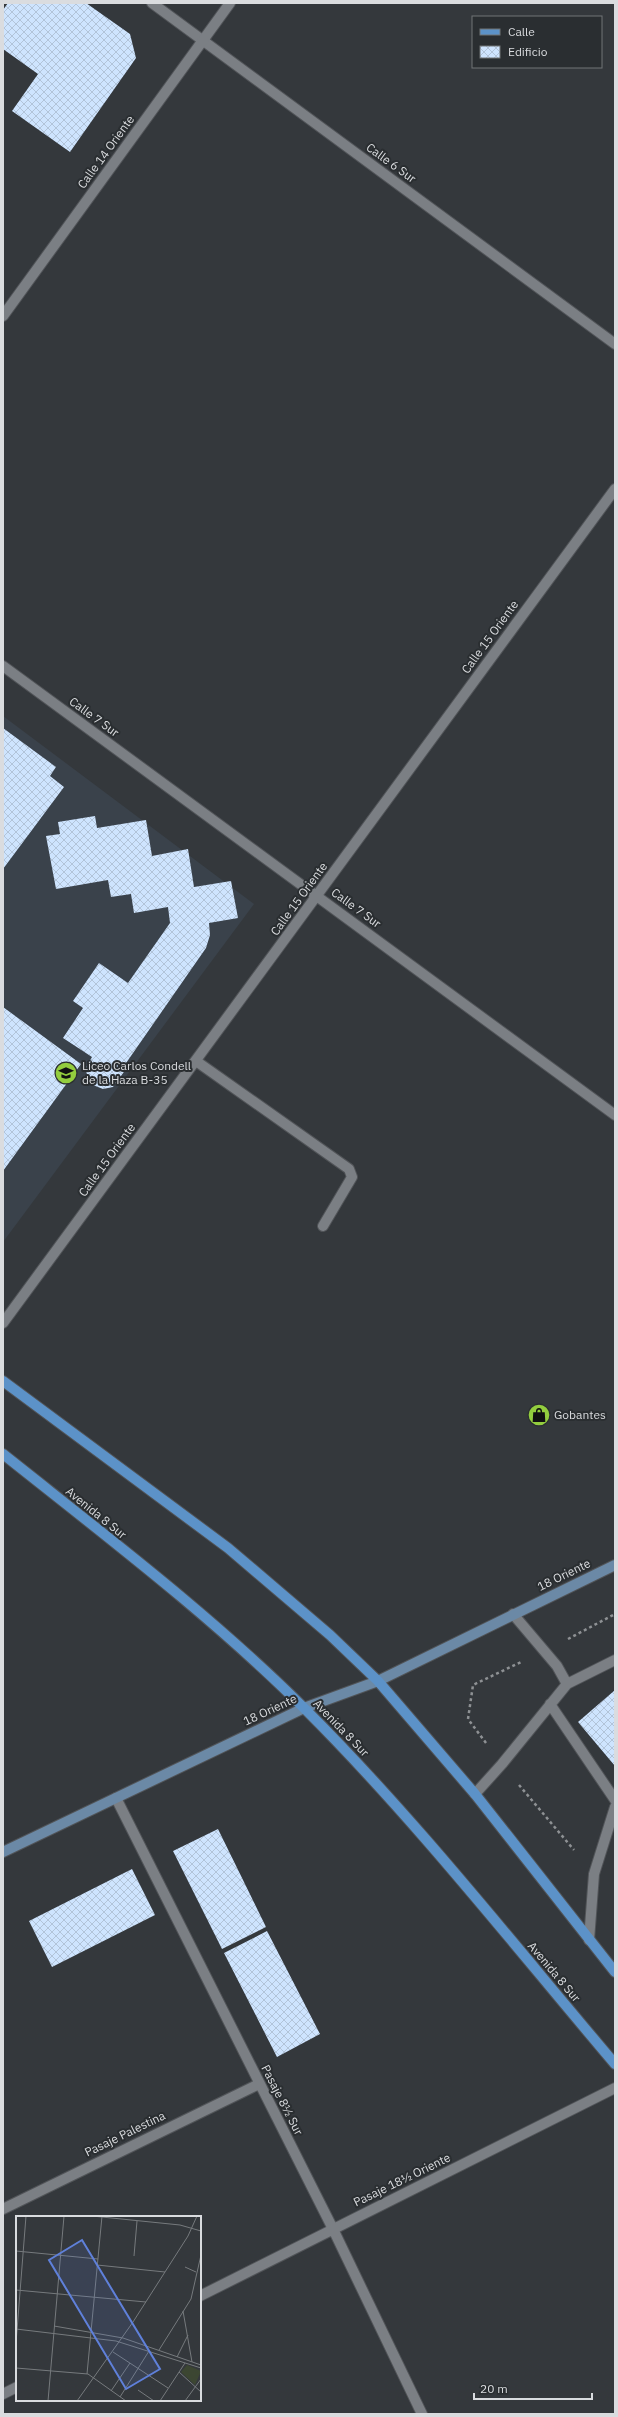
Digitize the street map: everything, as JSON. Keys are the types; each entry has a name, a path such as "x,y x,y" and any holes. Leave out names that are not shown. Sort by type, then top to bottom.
{"main road":[{"path":"3,1381 228,1548 330,1635 378,1680 475,1794 615,1972"},
{"name":"Avenida 8 Sur","path":"3,1454 202,1615 304,1708 346,1751 411,1824 615,2064"},
{"name":"18 Oriente","path":"3,1852 304,1708 378,1680 615,1565"}],"street":[{"name":"Calle 6 Sur","path":"152,3 615,344"},
{"name":"Calle 14 Oriente","path":"3,316 230,3"},
{"name":"Calle 15 Oriente","path":"3,1323 615,489"},
{"name":"Calle 7 Sur","path":"3,666 615,1115"},
{"path":"196,1061 349,1169 352,1177 323,1226"},
{"path":"513,1614 557,1666 567,1684"},
{"path":"475,1794 502,1764 567,1684 615,1660"},
{"path":"550,1704 615,1800"},
{"name":"Pasaje 8½ Sur","path":"116,1798 333,2229 422,2414"},
{"path":"589,1940 594,1874 615,1807"},
{"name":"Pasaje Palestina","path":"3,2209 259,2084"},
{"name":"Pasaje 18½ Oriente","path":"201,2295 615,2088"},
{"path":"3,2394 16,2388"}],"shaded area":[{"name":"Liceo Carlos Condell de la Haza B-35","path":"3,716 254,904 3,1242"}],"building":[{"path":"8,3 86,3 130,34 136,58 70,152 12,111 38,74 3,49 3,10"},
{"path":"3,728 56,767 50,776 64,787 3,869"},
{"path":"95,816 97,828 146,820 152,856 188,849 194,887 231,881 238,918 209,923 210,935 206,948 124,1066 126,1069 113,1087 103,1089 93,1085 87,1076 86,1068 92,1057 63,1038 83,1008 73,1001 99,963 128,983 170,923 168,907 134,913 131,894 111,897 108,880 56,889 46,836 60,834 58,822"},
{"path":"3,1007 81,1064 3,1171"},
{"path":"615,1690 615,1766 578,1722"},
{"path":"218,1829 266,1927 222,1949 173,1851"},
{"path":"132,1869 155,1915 52,1967 29,1921"},
{"path":"267,1931 320,2034 277,2057 224,1953"}],"place":[{"name":"Liceo Carlos Condell de la Haza B-35","path":"66,1073"},
{"name":"Gobantes","path":"539,1415"}]}
